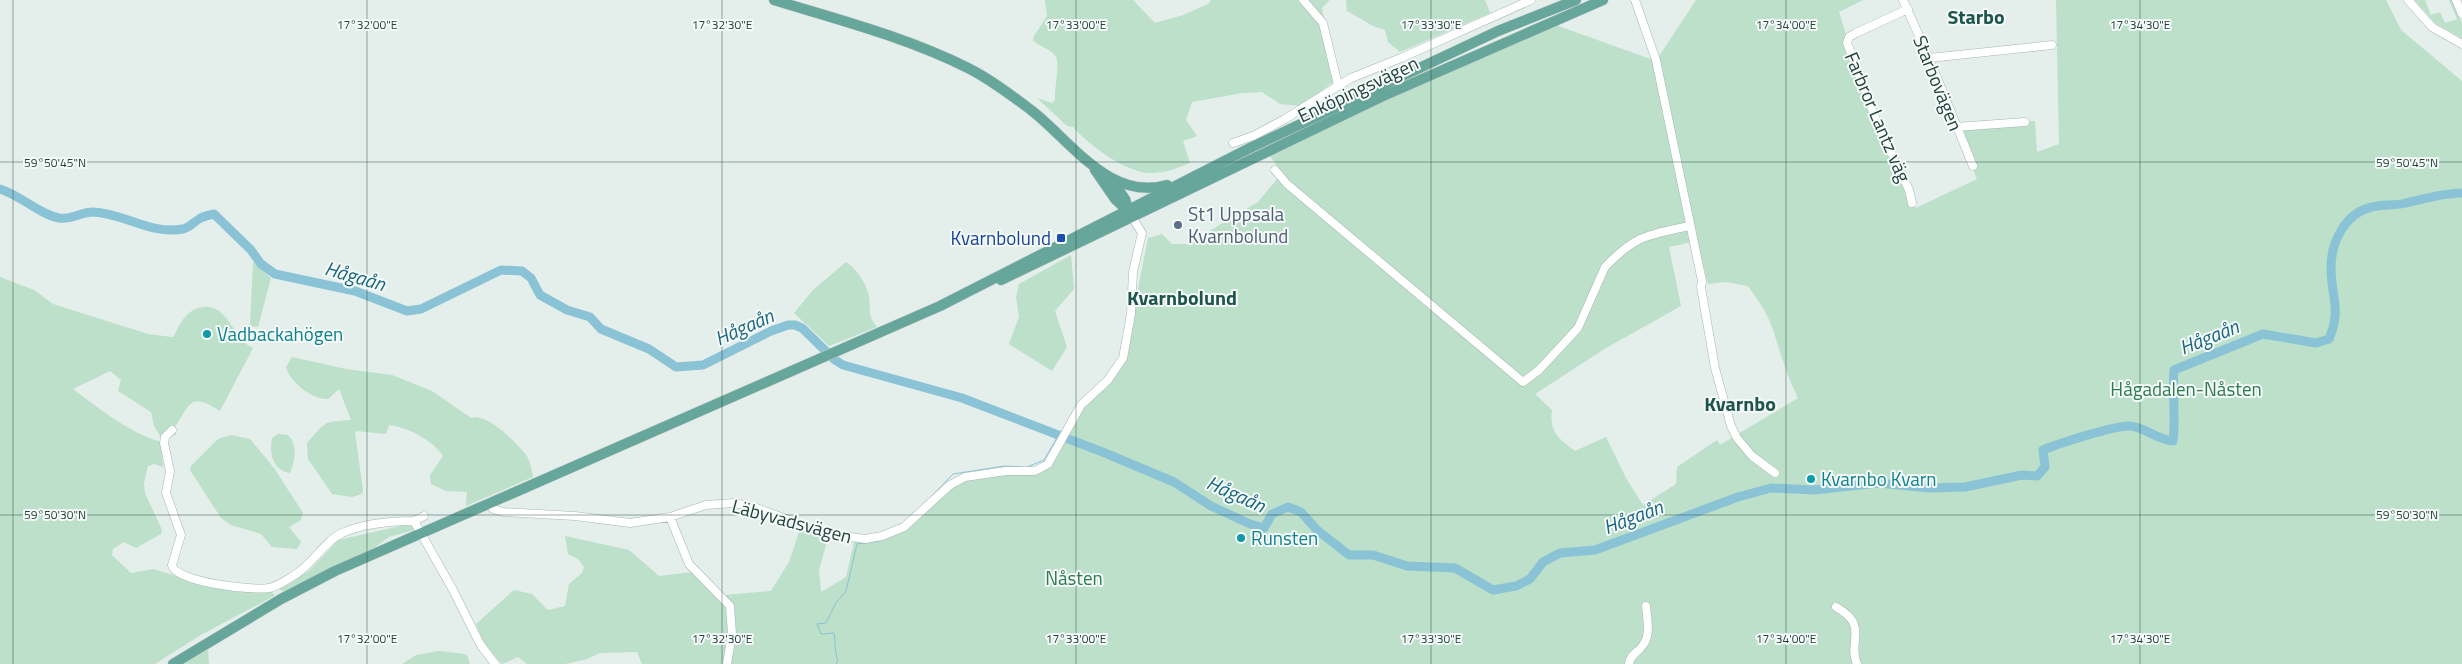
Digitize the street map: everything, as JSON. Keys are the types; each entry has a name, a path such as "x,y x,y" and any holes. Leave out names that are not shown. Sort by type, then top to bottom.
{"main road":[{"path":"774,0 932,51 969,68 1031,110 1091,164 1129,186 1145,189 1160,187 1191,177"},
{"name":"Enköpingsvägen","path":"1130,213 1191,177 1498,31 1576,0"},
{"name":"Enköpingsvägen","path":"1130,213 1390,93 1603,0"},
{"path":"1091,164 1115,200 1130,213"},
{"path":"1109,176 1125,199 1130,213"},
{"path":"1111,217 1115,200"},
{"path":"972,291 1111,217 1130,213"},
{"path":"173,664 281,599 335,572 972,291 1017,273 1130,213"}],"street":[{"path":"1303,0 1324,23 1338,85"},
{"path":"1232,143 1253,136 1338,85 1531,0"},
{"path":"1635,0 1656,60 1670,122 1702,281 1701,287 1715,368 1731,426 1737,438 1752,456 1774,472"},
{"path":"1640,0 1644,23"},
{"path":"1905,4 1914,0"},
{"path":"2408,0 2432,27 2462,44"},
{"path":"2456,0 2462,14"},
{"name":"Starbovägen","path":"1905,4 1973,166"},
{"name":"Farbror Lantz väg","path":"1905,4 1849,37 1847,43 1884,136 1909,190 1912,203"},
{"path":"1929,58 2052,45"},
{"path":"1956,127 2025,122"},
{"path":"1275,170 1294,190 1523,382 1539,370 1578,328 1605,267 1623,250 1644,236 1690,226"},
{"name":"Läbyvadsvägen","path":"490,503 493,509 502,512 575,516 624,523 670,517 706,505 734,503 754,508 831,535 859,539 877,538 904,527 950,485 965,477 1006,471 1035,470 1048,464 1080,405 1108,380 1123,358 1131,314 1133,272 1142,233 1130,213"},
{"path":"172,430 165,437 164,443 170,471 166,493 181,535 173,569 183,576 224,585 252,588 274,587 310,564 341,534 382,524 414,521 424,516"},
{"path":"670,517 689,564 730,606 732,634 727,664"},
{"path":"414,521 453,590 480,644 495,664"},
{"path":"274,587 281,599"},
{"path":"1629,664 1632,655 1644,644 1648,636 1646,606"},
{"path":"1836,607 1847,614 1857,630 1857,664"}],"green space":[{"path":"1045,0 1133,0 1155,23 1183,15 1208,4 1211,0 1330,0 1322,8 1335,81 1301,106 1280,104 1262,92 1242,93 1192,102 1186,120 1197,136 1183,141 1190,163 1162,172 1152,173 1131,169 1098,150 1073,127 1067,126 1037,98 1052,103 1055,100 1056,57 1049,50 1033,41 1034,36 1047,16"},
{"path":"1346,0 1485,0 1490,13 1400,52 1388,42 1385,30 1373,26 1347,11"},
{"name":"Hågadalen-Nåsten","path":"1696,0 1863,0 1839,12 1861,84 1916,208 1977,179 1956,127 2035,121 2037,152 2059,144 2056,0 2386,0 2401,30 2462,81 2462,664 642,664 637,652 600,653 587,659 565,664 527,664 518,657 502,664 484,644 476,624 514,590 532,594 548,610 565,606 569,584 582,573 584,567 578,559 568,554 565,536 629,550 659,576 692,572 725,595 771,591 789,562 800,529 828,538 819,570 821,592 846,577 855,538 899,528 956,480 1033,469 1049,462 1062,432 1060,430 1063,430 1078,404 1117,366 1123,351 1130,294 1137,294 1148,238 1162,234 1172,244 1188,244 1258,202 1279,177 1277,166 1270,156 1275,152 1492,50 1553,24 1656,61","holes":["1697,241 1708,284 1726,282 1748,286 1770,321 1786,371 1798,398 1720,445 1717,440 1677,467 1676,484 1643,505 1626,478 1606,437 1575,451 1556,434 1552,424 1552,410 1535,394 1606,348 1681,306 1669,247"]},
{"path":"2415,0 2425,0 2431,15 2440,12 2445,23 2457,19 2449,0 2452,0 2462,23 2462,38 2435,23"},
{"path":"1071,255 1074,289 1055,311 1067,347 1052,371 1009,344 1019,317 1016,297 1019,284"},
{"path":"253,262 271,278 258,327 250,326"},
{"path":"846,262 857,272 866,287 871,316 877,327 829,346 794,313 813,290"},
{"path":"0,277 34,290 53,304 148,334 172,337 182,321 192,311 203,307 212,307 225,316 240,338 253,348 220,411 202,402 196,401 192,403 174,428 176,435 168,436 163,441 154,426 151,412 118,391 121,380 110,371 73,389 126,426 161,442 163,467 154,464 148,466 144,483 145,493 162,530 161,534 136,548 124,542 113,549 112,555 131,573 154,569 188,580 270,590 274,596 199,636 155,664 0,664"},
{"path":"292,357 346,369 392,375 432,391 471,418 478,417 502,430 526,455 533,477 466,506 467,492 446,491 431,484 430,475 443,456 439,450 419,435 404,428 389,425 386,434 356,431 355,433 362,494 352,497 332,494 308,459 307,443 326,424 335,421 351,420 339,389 328,399 308,393 296,384 286,367"},
{"path":"278,434 288,435 293,443 294,458 290,473 276,465 272,455 272,438"},
{"path":"231,435 250,439 274,468 303,513 301,520 289,527 301,542 297,549 272,547 261,534 231,525 221,518 190,470 191,466 218,439"},
{"path":"410,524 414,530 389,537 374,548 284,591 280,590 280,586 309,571 338,540"},
{"path":"208,650 209,664 183,664"},
{"path":"439,651 465,654 470,664 402,664 416,655"}],"waterway":[{"name":"Hågaån","path":"0,189 15,195 44,213 59,218 68,218 84,213 104,213 148,227 171,230 185,228 202,217 214,214 251,250 261,264 275,274 355,291 407,311 421,309 501,270 522,271 531,278 540,295 567,310 590,317 601,329 649,349 676,367 703,365 771,331 788,325 795,325 802,328 835,360 843,365 962,398 1105,453 1174,482 1211,506 1250,524 1264,528 1272,514 1288,507 1301,512 1317,530 1349,555 1373,555 1407,566 1455,568 1493,590 1516,586 1530,579 1543,562 1560,553 1595,550 1738,497 1771,488 1814,490 1878,483 1929,488 1965,487 2022,475 2037,476 2045,467 2043,450 2112,428 2123,426 2135,427 2173,441 2174,370 2263,334 2316,343 2329,339 2335,319 2335,303 2331,278 2334,248 2341,230 2354,215 2372,207 2402,204 2441,195 2462,193"},
{"path":"1027,467 1044,460 1058,436"},
{"path":"927,501 953,474 1004,466 1021,467"},
{"path":"836,664 838,660 834,633 821,634 817,624 826,623 836,603 846,591 857,544 879,541"}],"place":[{"name":"St1 Uppsala Kvarnbolund","path":"1178,225"},
{"name":"Kvarnbolund","path":"1061,238"},
{"name":"Vadbackahögen","path":"207,334"},
{"name":"Kvarnbo Kvarn","path":"1811,479"},
{"name":"Runsten","path":"1241,538"}],"district":[{"name":"Starbo","path":"1976,17"},
{"name":"Kvarnbolund","path":"1182,298"},
{"name":"Kvarnbo","path":"1740,404"}],"park label":[{"name":"Nåsten","path":"1074,578"}]}
